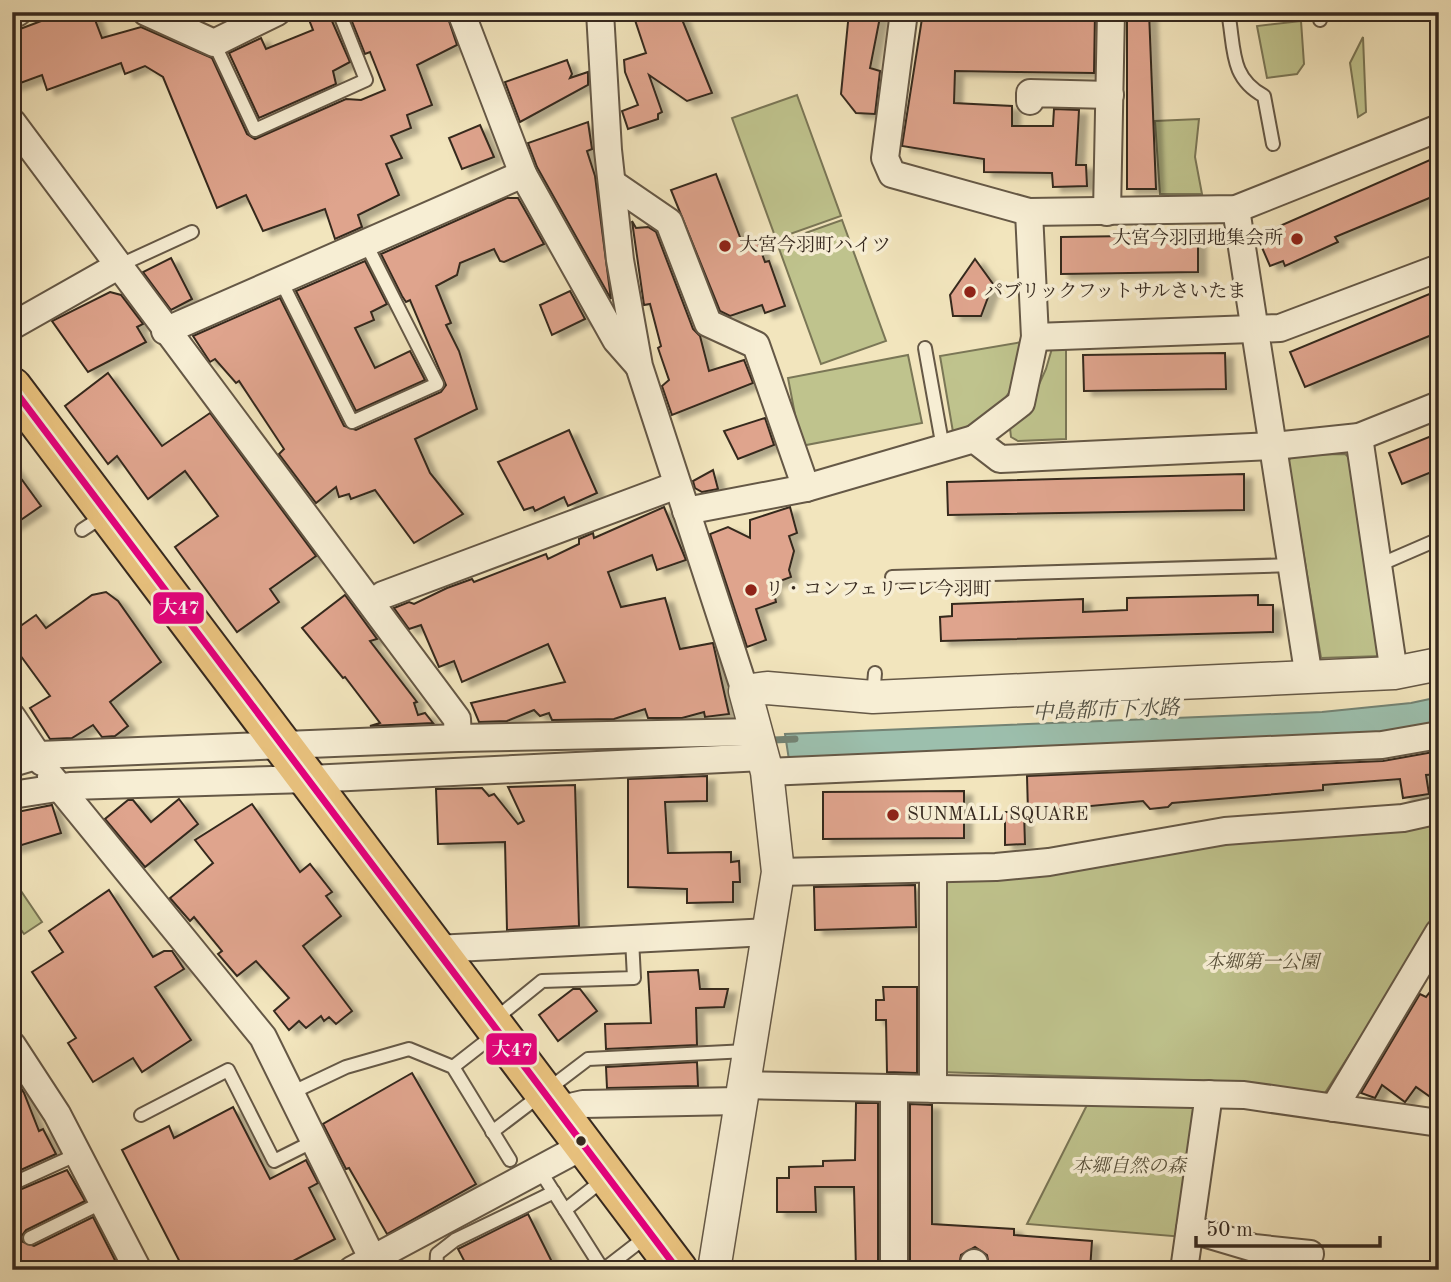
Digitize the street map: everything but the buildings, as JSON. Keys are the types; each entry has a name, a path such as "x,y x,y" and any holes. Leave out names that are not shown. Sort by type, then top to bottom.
{"main road":[{"path":"12,387 95,522 309,779 678,1270"}],"street":[{"path":"12,15 18,12"},
{"path":"146,12 214,43"},
{"path":"206,12 214,43"},
{"path":"214,43 277,12"},
{"path":"461,12 523,174 616,340 639,366"},
{"path":"600,12 611,183 620,260 639,366 763,754 778,872 714,1270"},
{"path":"904,12 885,158 892,174 1029,212 1236,209 1439,128"},
{"path":"1107,212 1111,12"},
{"path":"1030,101 1030,93 1110,95"},
{"path":"12,122 165,331 457,719 458,738"},
{"path":"165,331 523,174"},
{"path":"611,183 669,222 708,323 756,345 806,488"},
{"path":"1236,209 1309,678"},
{"path":"685,511 839,484 910,466 943,448 974,439 1021,403 1035,337 1029,212"},
{"path":"12,326 118,266"},
{"path":"1035,337 1280,328 1439,268"},
{"path":"974,439 1000,459 1274,446 1359,437 1439,405"},
{"path":"1359,437 1394,673"},
{"path":"372,603 383,595 677,485"},
{"path":"745,691 874,685 1309,678 1394,673 1439,664"},
{"path":"12,717 47,771 263,1037 314,1141 367,1266 583,1146"},
{"path":"12,763 47,771 309,779 763,754 1382,745 1439,735"},
{"path":"12,795 47,771 284,747 458,738 763,754"},
{"path":"778,872 933,869 996,861 1049,862 1225,831 1403,818 1439,810"},
{"path":"933,869 933,1089"},
{"path":"435,949 769,932"},
{"path":"1334,1108 1439,932"},
{"path":"12,1045 57,1114 138,1270"},
{"path":"894,1088 894,1270"},
{"path":"551,1102 583,1104 741,1093 894,1088 1209,1094 1244,1095 1439,1123"},
{"path":"1184,1270 1209,1094"},
{"path":"1190,1229 1254,1248 1311,1254"}],"lane":[{"path":"214,43 255,130 366,80 339,12"},
{"path":"1228,12 1236,67 1246,86 1264,96 1273,144"},
{"path":"118,266 192,232"},
{"path":"280,279 352,422 437,384 365,241"},
{"path":"925,348 943,448"},
{"path":"1378,565 1439,539"},
{"path":"892,577 1293,565"},
{"path":"453,1067 542,981 634,978 632,939"},
{"path":"291,1093 346,1067 409,1049 453,1067 510,1160"},
{"path":"492,1132 551,1102 588,1059 748,1051"},
{"path":"141,1115 228,1070 274,1161 314,1141"},
{"path":"12,1184 78,1154"},
{"path":"539,1170 603,1270 650,1234"},
{"path":"565,1210 607,1177"},
{"path":"426,1270 437,1254 455,1240 554,1192"},
{"path":"30,1238 103,1202"},
{"path":"436,1270 437,1254"}],"green space":[{"path":"1301,21 1304,64 1297,74 1267,78 1257,26"},
{"path":"1363,37 1366,112 1358,117 1350,63"},
{"path":"797,95 841,216 776,239 732,118"},
{"path":"1199,119 1195,157 1202,194 1160,194 1155,121"},
{"path":"842,220 886,341 821,364 777,243"},
{"path":"1022,342 1018,373 1004,399 983,419 953,432 940,356"},
{"path":"1066,344 1066,439 1018,441 1011,437 1010,428 1028,409 1046,369 1053,345"},
{"path":"908,355 922,423 801,446 788,378"},
{"path":"1345,454 1353,461 1383,656 1321,658 1288,461 1293,455"},
{"name":"本郷第一公園","path":"1439,821 1439,914 1325,1093 1217,1081 940,1072 942,878 1110,865 1232,843"},
{"path":"19,888 42,922 24,934 12,917 12,892"},
{"name":"本郷自然の森","path":"1089,1101 1201,1101 1184,1237 1027,1224"}],"shaded area":[{"path":"1439,697 1439,726 1400,735 789,760 785,734 1322,712 1411,703"}],"waterway":[{"name":"中島都市下水路","path":"774,740 795,739"}],"transit line":[{"name":"大47","path":"12,387 678,1270"}],"place":[{"name":"大宮今羽団地集会所","path":"1297,239"},
{"name":"大宮今羽町ハイツ","path":"725,246"},
{"name":"パブリックフットサルさいたま","path":"970,292"},
{"name":"リ・コンフェリーレ今羽町","path":"751,590"},
{"name":"SUNMALL SQUARE","path":"893,815"}]}
